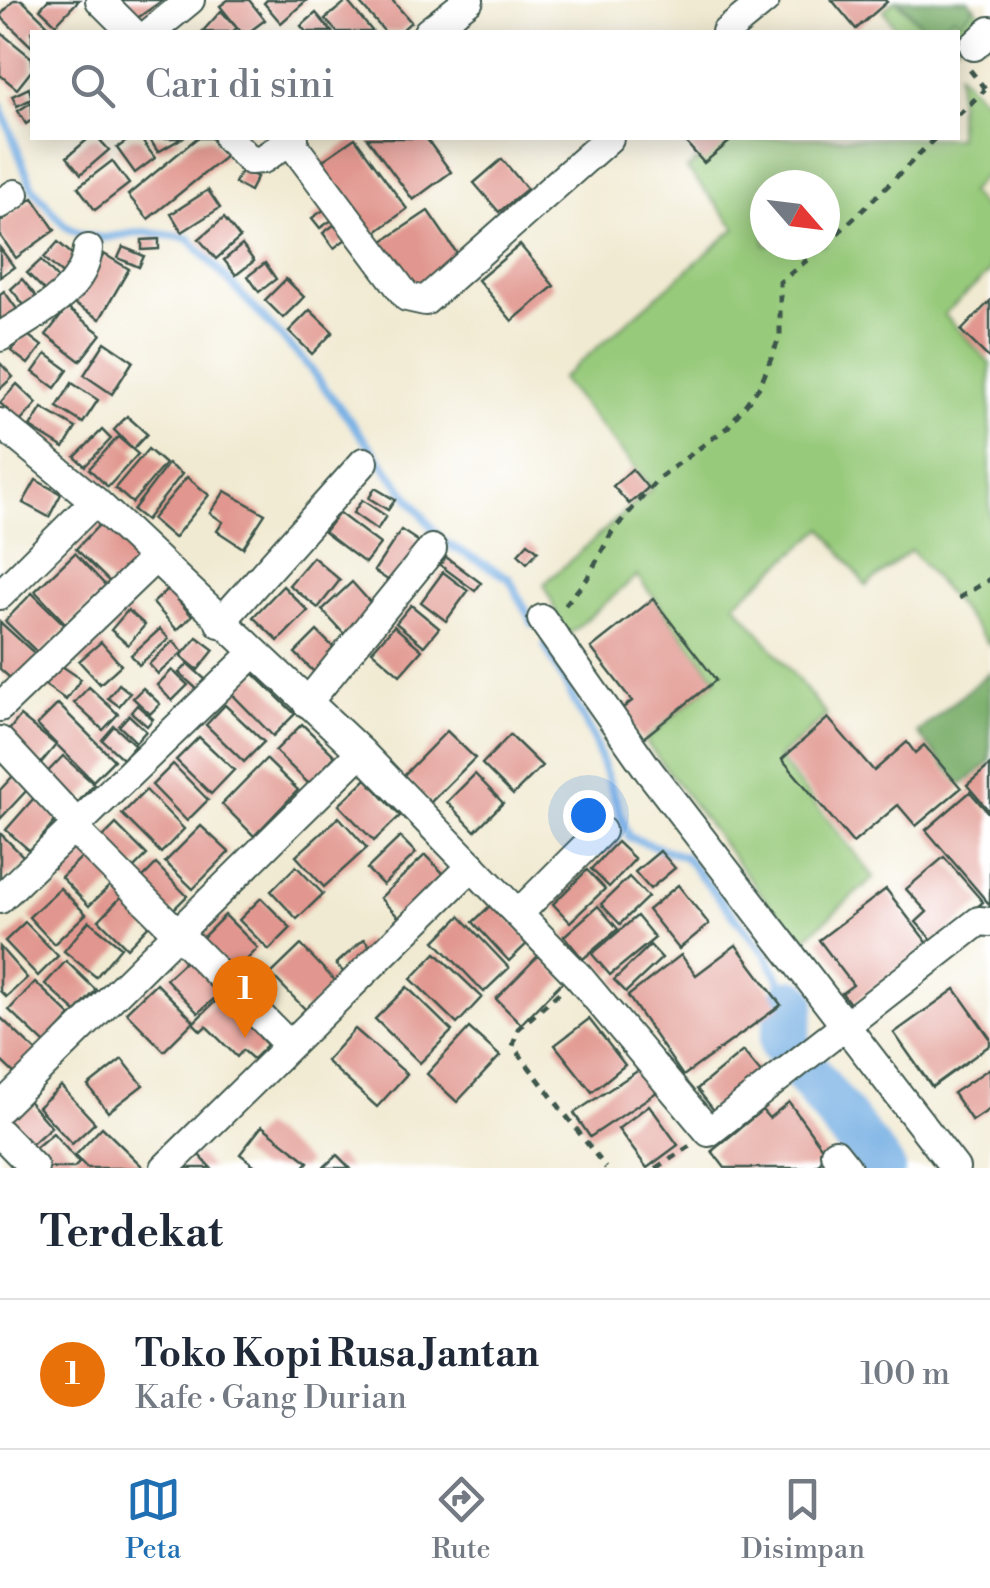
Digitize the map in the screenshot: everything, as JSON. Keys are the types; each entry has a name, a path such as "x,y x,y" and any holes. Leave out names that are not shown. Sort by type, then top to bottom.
{"street":[{"path":"100,0 130,30"},
{"path":"153,30 190,0"},
{"path":"431,30 469,0"},
{"path":"728,30 766,0"},
{"path":"230,140 250,160 263,159 291,140"},
{"path":"293,140 407,296 418,302 425,301 606,140"},
{"path":"0,338 67,292 84,271 88,249"},
{"path":"0,424 95,500 220,623 361,752 578,976 709,1132 979,921 990,922"},
{"path":"220,623 364,462"},
{"path":"0,594 95,500"},
{"path":"307,702 432,549"},
{"path":"0,706 155,558"},
{"path":"544,622 649,771 955,1168"},
{"path":"0,899 253,654"},
{"path":"0,742 177,933 289,1045"},
{"path":"0,1108 361,752"},
{"path":"519,913 600,831"},
{"path":"165,1168 472,866"},
{"path":"0,1133 34,1168"}],"path":[{"path":"960,113 985,90"},
{"path":"544,622 587,579 612,532 659,478 728,427 760,386 780,336 780,282 851,226 864,206 933,140"},
{"path":"959,598 990,579"},
{"path":"578,976 518,1029 512,1041 606,1168"},
{"path":"656,1168 709,1132"}],"green space":[{"path":"895,0 926,29 954,16 960,22 975,7 983,17 960,42 960,30 897,30 884,10"},
{"path":"899,0 968,0 975,7 960,22 954,16 942,26 926,29"},
{"path":"960,75 990,106 990,168 969,193 990,215 990,272 944,314 990,364 990,645 911,550 866,586 823,528 735,603 827,715 778,758 874,877 799,944 645,741 717,679 637,576 567,636 544,584 652,488 561,379 736,228 687,169 722,140 960,140"},
{"path":"990,672 990,762 962,785 917,733"}],"building":[{"path":"14,0 22,0 50,27 30,30 30,45 0,16"},
{"path":"48,0 79,0 56,24 40,9"},
{"path":"119,0 163,0 136,19"},
{"path":"228,0 249,0 265,20 252,30 239,30 220,6"},
{"path":"307,0 281,23 264,3"},
{"path":"357,0 392,0 411,22 402,30 383,30"},
{"path":"832,0 885,0 887,2 856,29"},
{"path":"347,1 371,30 335,30 325,19"},
{"path":"221,11 237,28 234,30 204,30"},
{"path":"316,13 330,30 304,30 301,26"},
{"path":"0,32 30,56 30,73 17,89 0,75"},
{"path":"29,88 30,100 17,106 12,96"},
{"path":"30,103 30,121 26,124 18,111"},
{"path":"87,140 100,140 109,150 81,174 67,157"},
{"path":"128,140 142,140 155,158 135,173 117,148"},
{"path":"150,140 179,140 158,152"},
{"path":"195,140 213,140 226,156 148,219 128,195"},
{"path":"356,140 407,209 368,238 316,165"},
{"path":"368,140 427,140 451,172 413,200"},
{"path":"684,140 732,140 704,163"},
{"path":"502,159 527,189 499,212 474,183"},
{"path":"112,161 129,184 95,210 78,187"},
{"path":"242,169 257,177 250,191 235,183"},
{"path":"208,190 220,208 182,232 171,214"},
{"path":"33,198 55,230 16,258 0,235 0,222"},
{"path":"325,209 332,220 320,228 312,218"},
{"path":"428,211 465,265 418,298 380,243"},
{"path":"224,218 240,238 216,259 199,239"},
{"path":"334,225 346,239 334,248 323,233"},
{"path":"159,239 159,249 142,250 142,240"},
{"path":"58,242 81,262 67,278 44,258"},
{"path":"242,245 254,261 236,275 224,260"},
{"path":"520,245 554,286 512,321 478,280"},
{"path":"123,247 144,256 139,267 118,258"},
{"path":"0,248 14,267 0,277"},
{"path":"104,254 129,269 100,319 74,304"},
{"path":"41,260 60,281 47,293 27,273"},
{"path":"265,263 276,279 259,292 248,276"},
{"path":"22,279 39,300 28,310 11,289"},
{"path":"286,279 304,297 283,318 265,300"},
{"path":"4,291 19,312 0,326 0,294"},
{"path":"990,301 990,359 961,331"},
{"path":"67,308 101,334 80,361 46,335"},
{"path":"310,310 333,332 312,354 289,331"},
{"path":"25,333 42,346 28,364 11,351"},
{"path":"105,342 133,361 112,394 84,375"},
{"path":"46,354 68,370 55,388 33,372"},
{"path":"0,363 13,377 0,389"},
{"path":"72,383 98,400 83,423 57,407"},
{"path":"17,384 37,403 20,422 0,403"},
{"path":"42,408 76,428 64,448 30,427"},
{"path":"127,416 147,434 133,449 114,430"},
{"path":"102,430 111,439 85,466 75,457"},
{"path":"118,437 138,454 108,487 89,469"},
{"path":"148,449 165,464 132,503 115,488"},
{"path":"168,464 182,474 146,520 133,510"},
{"path":"632,469 648,488 629,504 613,486"},
{"path":"187,477 209,495 174,538 152,519"},
{"path":"36,480 61,494 49,517 23,503"},
{"path":"375,488 395,500 388,510 369,498"},
{"path":"225,491 265,514 243,548 217,531 223,522 210,513"},
{"path":"362,500 386,516 377,530 353,513"},
{"path":"339,513 380,544 365,563 324,532"},
{"path":"103,521 145,562 118,590 76,549"},
{"path":"401,530 424,545 397,586 374,571"},
{"path":"528,543 538,551 527,563 518,554"},
{"path":"75,553 108,588 68,626 35,591"},
{"path":"313,557 340,580 318,608 289,585"},
{"path":"446,557 481,583 475,591 440,565"},
{"path":"443,572 468,591 446,621 421,602"},
{"path":"352,582 376,609 346,636 322,610"},
{"path":"283,586 308,611 278,641 253,617"},
{"path":"168,589 192,616 177,630 153,603"},
{"path":"32,593 67,627 40,655 5,621"},
{"path":"653,599 716,680 642,739 619,711 632,701 591,648"},
{"path":"411,605 439,628 424,646 396,623"},
{"path":"128,610 145,625 128,645 111,630"},
{"path":"0,622 43,661 19,686 0,669"},
{"path":"394,626 422,650 400,675 372,651"},
{"path":"160,629 169,639 139,665 131,655"},
{"path":"317,631 341,655 319,677 295,653"},
{"path":"197,637 214,650 198,670 181,656"},
{"path":"173,641 183,652 158,674 149,664"},
{"path":"101,642 121,665 100,684 79,661"},
{"path":"56,662 81,679 66,700 42,683"},
{"path":"188,664 207,681 198,690 179,673"},
{"path":"172,670 188,685 172,701 157,685"},
{"path":"253,673 295,714 273,736 232,694"},
{"path":"119,684 130,693 119,706 108,698"},
{"path":"89,687 118,714 103,730 74,703"},
{"path":"143,688 160,704 150,714 133,698"},
{"path":"58,704 114,760 93,781 37,725"},
{"path":"137,705 153,719 147,726 131,712"},
{"path":"225,705 264,742 244,762 206,725"},
{"path":"129,715 146,731 136,742 119,726"},
{"path":"20,716 56,745 36,769 1,741"},
{"path":"828,718 874,771 907,742 915,753 924,745 961,788 916,826 898,805 853,843 782,759"},
{"path":"302,724 335,756 309,784 275,751"},
{"path":"114,726 135,745 123,759 102,740"},
{"path":"447,731 475,758 430,803 403,776"},
{"path":"510,735 542,766 513,795 482,764"},
{"path":"199,737 234,770 211,794 176,760"},
{"path":"63,756 94,784 72,809 40,780"},
{"path":"266,759 298,790 254,836 222,804"},
{"path":"173,764 208,800 187,821 152,785"},
{"path":"990,765 990,812 967,785"},
{"path":"475,774 503,803 475,831 447,802"},
{"path":"13,776 27,790 0,819 0,790"},
{"path":"366,779 400,816 374,841 339,805"},
{"path":"146,790 184,829 161,853 122,814"},
{"path":"970,792 990,815 990,905 926,830"},
{"path":"34,798 58,818 30,851 6,830"},
{"path":"339,817 367,848 324,887 296,856"},
{"path":"116,824 147,855 128,874 97,843"},
{"path":"201,826 229,852 193,889 165,862"},
{"path":"0,833 28,861 0,882"},
{"path":"400,837 416,853 383,885 367,869"},
{"path":"617,842 635,859 609,887 591,869"},
{"path":"90,849 118,878 89,906 61,877"},
{"path":"660,851 675,868 650,889 635,872"},
{"path":"425,855 451,881 406,925 380,898"},
{"path":"944,857 983,902 935,943 916,922 927,912 906,889"},
{"path":"156,864 187,896 168,915 137,883"},
{"path":"296,866 323,894 297,919 271,891"},
{"path":"587,870 605,889 570,922 553,904"},
{"path":"629,877 648,897 620,924 601,904"},
{"path":"678,885 709,924 679,949 648,910"},
{"path":"60,888 86,914 54,944 29,917"},
{"path":"886,889 929,945 851,1005 842,993 853,985 819,940"},
{"path":"126,892 155,919 127,948 99,920"},
{"path":"261,898 291,928 269,950 239,920"},
{"path":"494,902 530,941 509,961 473,922"},
{"path":"598,906 618,929 583,959 564,936"},
{"path":"225,915 258,948 234,973 200,940"},
{"path":"460,916 509,968 484,992 435,941"},
{"path":"637,916 655,938 610,975 592,954"},
{"path":"89,921 121,947 96,977 64,951"},
{"path":"25,922 58,956 38,976 5,941"},
{"path":"364,939 378,956 351,980 336,964"},
{"path":"301,945 336,982 307,1011 271,974"},
{"path":"650,945 662,958 626,992 614,980"},
{"path":"736,945 781,1005 683,1076 628,996 681,955 696,975"},
{"path":"0,947 27,978 6,997 0,991"},
{"path":"436,953 482,997 457,1024 411,979"},
{"path":"539,955 564,980 521,1024 496,999"},
{"path":"191,956 223,991 198,1013 166,979"},
{"path":"66,961 96,990 76,1012 45,984"},
{"path":"35,982 71,1016 45,1044 9,1010"},
{"path":"156,983 194,1021 164,1051 126,1012"},
{"path":"407,987 452,1031 420,1063 375,1019"},
{"path":"955,989 990,1038 990,1045 932,1087 894,1033"},
{"path":"227,990 264,1029 258,1035 267,1045 253,1059 243,1050 237,1057 206,1026 201,1031 193,1023"},
{"path":"0,1017 38,1053 17,1076 0,1060"},
{"path":"589,1019 625,1065 592,1092 555,1045"},
{"path":"469,1028 500,1056 457,1102 427,1074"},
{"path":"355,1029 407,1074 377,1107 326,1061"},
{"path":"743,1051 767,1080 720,1118 697,1089"},
{"path":"122,1059 143,1085 108,1112 88,1086"},
{"path":"642,1068 657,1092 590,1137 574,1113"},
{"path":"990,1068 990,1109 972,1121 953,1093"},
{"path":"61,1086 95,1123 72,1144 38,1107"},
{"path":"24,1096 51,1127 23,1152 0,1127"},
{"path":"789,1102 828,1156 813,1168 725,1168 712,1151 762,1110 769,1118"},
{"path":"649,1105 678,1145 647,1168 618,1129"},
{"path":"262,1126 308,1162 303,1168 258,1168 240,1154"},
{"path":"102,1127 144,1168 87,1168 75,1156"},
{"path":"53,1133 79,1163 74,1168 40,1168 28,1154"},
{"path":"198,1154 211,1168 184,1168"},
{"path":"337,1155 350,1168 323,1168"}],"waterway":[{"path":"0,105 32,187 65,226 82,235 103,238 144,232 188,238 305,362 442,541 509,578 533,624"},
{"path":"545,645 592,735 629,837 685,857 766,954 792,1003"},
{"path":"792,1003 784,1044 881,1168"}],"place":[{"name":"Toko Kopi Rusa Jantan","path":"245,1038"}]}
